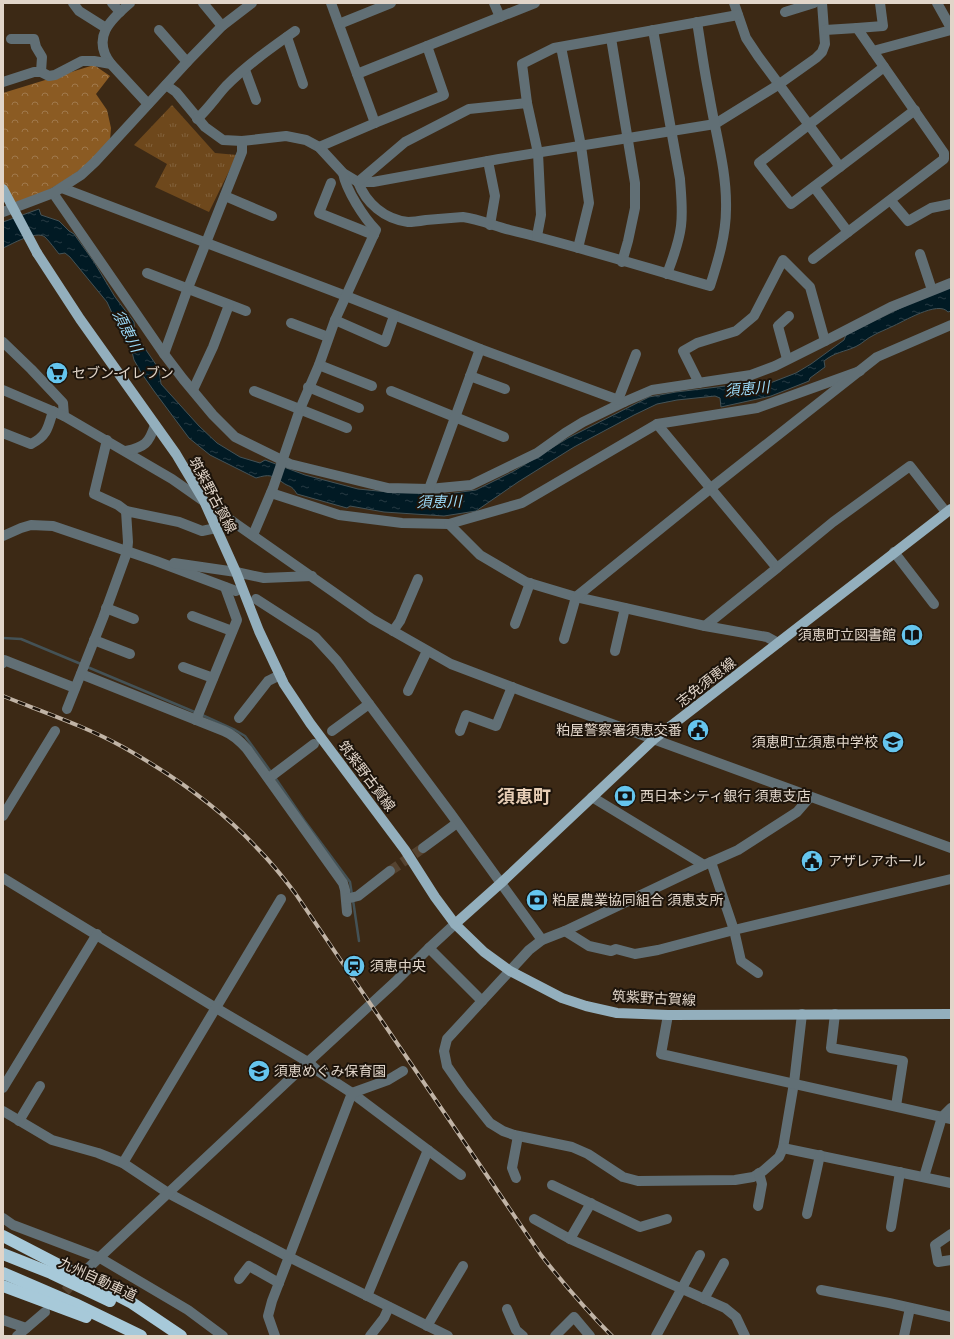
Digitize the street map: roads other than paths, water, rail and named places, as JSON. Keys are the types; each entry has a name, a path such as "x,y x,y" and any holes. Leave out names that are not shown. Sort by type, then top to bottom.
{"highway":[{"path":"3,1236 132,1303 181,1336"},
{"name":"九州自動車道","path":"3,1254 51,1273 117,1304 177,1336"},
{"path":"3,1273 75,1304 141,1336"},
{"path":"3,1286 35,1297 131,1336"}],"main road":[{"name":"筑紫野古賀線","path":"3,189 37,253 80,319 176,454 204,502 236,572 259,631 280,675 310,723 405,850 435,897 455,924 484,952 510,971 562,998 586,1006 617,1013 668,1015 951,1014"},
{"name":"志免須恵線","path":"455,924 501,883 654,739 948,510"}],"street":[{"path":"73,3 79,10 106,28"},
{"path":"112,3 120,12"},
{"path":"130,3 106,28 102,39 103,48 106,58 148,104"},
{"path":"203,3 222,26"},
{"path":"3,212 58,190 81,175 95,162 222,26 252,3"},
{"path":"331,3 375,123"},
{"path":"339,24 391,3"},
{"path":"494,3 500,17"},
{"path":"357,74 535,3"},
{"path":"734,3 746,38 778,85 840,168"},
{"path":"785,12 814,3"},
{"path":"166,85 176,92 205,127 222,140 242,141 286,136 306,140 319,147 343,173 358,182 373,182 488,161 715,124 778,85 819,55 825,44 822,3"},
{"path":"825,30 883,26 880,3"},
{"path":"873,51 925,38 951,29 937,3"},
{"path":"537,236 541,215 538,153 527,103 522,64 554,48 738,14"},
{"path":"358,182 362,192 372,204 392,218 408,222 463,217 472,218 490,225 537,236 622,262 710,286 725,229 726,208 723,167 697,22"},
{"path":"813,258 891,201 944,159 944,153 857,28"},
{"path":"159,30 187,62"},
{"path":"653,30 680,178 682,202 681,226 675,252 667,274"},
{"path":"197,119 226,86 261,55 291,34 303,84"},
{"path":"611,38 635,183 635,208 622,262"},
{"path":"11,39 34,39 36,47 42,57 41,72"},
{"path":"319,147 444,95 427,46"},
{"path":"561,47 581,146 589,203 578,248"},
{"path":"3,82 34,72 41,72 49,76 54,75 82,61 94,61 111,64"},
{"path":"884,67 759,162 791,204 915,110"},
{"path":"245,70 256,100"},
{"path":"358,182 405,142 469,109 527,103"},
{"path":"164,354 188,288 242,152 242,141"},
{"path":"488,161 495,196 490,225"},
{"path":"253,535 272,491 308,387 319,364 328,337 376,230 369,224 345,184 343,173"},
{"path":"331,183 319,213 374,235"},
{"path":"814,187 848,232"},
{"path":"58,190 206,243 480,349 621,401"},
{"path":"58,190 164,354 214,415 235,436 282,462 388,488 428,489 470,484 537,453 565,433 621,401 652,390 751,375 787,360 891,307 951,283"},
{"path":"225,196 272,216"},
{"path":"891,201 908,221 931,208 951,204"},
{"path":"920,254 932,290"},
{"path":"699,383 682,351 697,343 736,331 754,316 783,260 810,287 825,341"},
{"path":"147,273 246,311"},
{"path":"193,390 213,347 229,305"},
{"path":"335,320 385,342 394,316"},
{"path":"787,360 778,326 789,316"},
{"path":"291,323 328,337"},
{"path":"564,639 576,597 711,488 878,357 951,325"},
{"path":"3,342 64,403 64,416"},
{"path":"428,489 456,418 480,349"},
{"path":"621,401 636,354"},
{"path":"319,364 372,386"},
{"path":"272,491 339,515 402,523 448,524 522,502 657,424 757,408 860,371"},
{"path":"470,376 505,390"},
{"path":"308,387 359,408"},
{"path":"3,390 64,416 172,479 372,619 451,664 951,848"},
{"path":"254,391 347,428"},
{"path":"391,391 504,437"},
{"path":"3,433 31,444 40,439 48,428 53,411"},
{"path":"657,424 776,568"},
{"path":"126,451 138,449 148,442 155,425"},
{"path":"107,440 94,494 118,505 126,511 179,522 202,531 216,528"},
{"path":"705,626 833,522 910,466 948,510"},
{"path":"67,709 127,552 128,542 126,511"},
{"path":"448,524 480,555 530,584 576,597 705,626 767,637 778,643"},
{"path":"3,536 31,525 53,526 156,561 236,591"},
{"path":"894,552 934,604"},
{"path":"156,561 236,572 264,578 312,576"},
{"path":"392,631 400,622 418,580"},
{"path":"515,624 530,584"},
{"path":"196,720 237,620 225,587"},
{"path":"256,599 315,637 337,661 542,940"},
{"path":"106,608 134,619"},
{"path":"615,651 625,608"},
{"path":"192,616 232,632"},
{"path":"94,640 130,654"},
{"path":"408,691 427,651"},
{"path":"3,663 4,660 75,688"},
{"path":"182,667 213,678"},
{"path":"81,674 234,735 248,748 343,883 347,912"},
{"path":"239,718 268,681 280,675"},
{"path":"460,731 466,715 496,726 512,687"},
{"path":"332,731 369,704"},
{"path":"3,816 55,731"},
{"path":"268,778 314,744"},
{"path":"592,797 707,864 734,930 741,961 758,973"},
{"path":"802,1014 794,1083 783,1148 778,1157 753,1177 735,1180 638,1182 623,1178 588,1154 572,1146 503,1132 490,1123 463,1089 447,1066 444,1051 447,1039 529,950 542,940 565,932 738,850 798,812 810,797"},
{"path":"423,848 457,823"},
{"path":"346,898 358,896 390,871"},
{"path":"3,878 216,1008 308,1062 318,1071 352,1093 461,1175"},
{"path":"565,932 589,946 611,951 616,949 635,954 658,950 734,930 951,879"},
{"path":"123,1163 282,899"},
{"path":"84,1272 395,982 455,924"},
{"path":"3,1088 97,934"},
{"path":"430,948 482,1001"},
{"path":"835,1014 831,1048 903,1061 896,1106"},
{"path":"668,1015 661,1054 946,1118"},
{"path":"275,1336 268,1316 279,1283 352,1093 388,1080 403,1071"},
{"path":"19,1120 40,1086"},
{"path":"924,1177 951,1108"},
{"path":"3,1111 52,1140 98,1153 123,1163 168,1193 289,1257 448,1336"},
{"path":"516,1178 512,1168 518,1136"},
{"path":"783,1148 951,1183"},
{"path":"367,1296 428,1150"},
{"path":"807,1214 820,1155"},
{"path":"891,1227 900,1172"},
{"path":"758,1206 762,1184 759,1173"},
{"path":"552,1185 640,1226 667,1219"},
{"path":"570,1239 591,1203"},
{"path":"3,1218 13,1225 100,1258 188,1310 223,1336"},
{"path":"534,1219 570,1239 725,1308 736,1316 745,1336"},
{"path":"951,1234 935,1245 938,1262 951,1260"},
{"path":"660,1335 681,1289 700,1255"},
{"path":"704,1299 724,1263"},
{"path":"239,1279 249,1266 279,1283"},
{"path":"427,1326 463,1266"},
{"path":"821,1290 951,1317"},
{"path":"370,1336 384,1318 389,1307"},
{"path":"904,1336 910,1308"},
{"path":"508,1309 516,1330 523,1336"},
{"path":"17,1336 45,1312"},
{"path":"555,1336 574,1317 590,1336"},
{"path":"3,1320 26,1328"}],"water":[{"name":"須恵川","path":"39,209 41,215 59,221 74,234 94,262 115,297 134,322 135,334 159,369 161,384 199,426 217,443 240,457 260,463 265,460 305,475 358,489 388,492 447,494 476,490 514,471 568,438 649,397 676,392 751,383 765,385 796,373 811,364 844,340 846,335 915,301 951,287 951,311 948,312 943,309 929,310 871,336 855,347 828,358 824,361 825,367 810,378 809,381 771,396 721,407 720,398 715,396 677,400 657,404 574,447 518,482 476,511 444,516 384,512 350,506 347,508 297,494 292,487 273,477 264,476 256,478 210,455 189,438 142,374 134,360 131,348 122,335 107,302 70,257 65,253 59,254 51,243 41,235 24,238 3,248 3,222"}],"waterway":[{"path":"3,638 21,639 81,664"},
{"path":"85,666 197,713"},
{"path":"202,715 245,736 271,772"},
{"path":"274,776 304,820 350,882 352,895"},
{"path":"353,900 359,941"}],"tunnel":[{"path":"390,871 423,848"},
{"path":"55,1302 77,1279"}],"railway":[{"path":"3,696 94,732 141,757 210,804 261,852 295,893 541,1255 575,1296 612,1336"}],"place":[{"name":"セブン-イレブン","path":"57,373"},
{"name":"須恵町立図書館","path":"912,635"},
{"name":"粕屋警察署須恵交番","path":"698,730"},
{"name":"須恵町立須恵中学校","path":"893,742"},
{"name":"西日本シティ銀行 須恵支店","path":"625,796"},
{"name":"アザレアホール","path":"812,861"},
{"name":"粕屋農業協同組合 須恵支所","path":"537,900"},
{"name":"須恵中央","path":"354,966"},
{"name":"須恵めぐみ保育園","path":"259,1071"}],"district":[{"name":"須恵町","path":"524,797"}]}
